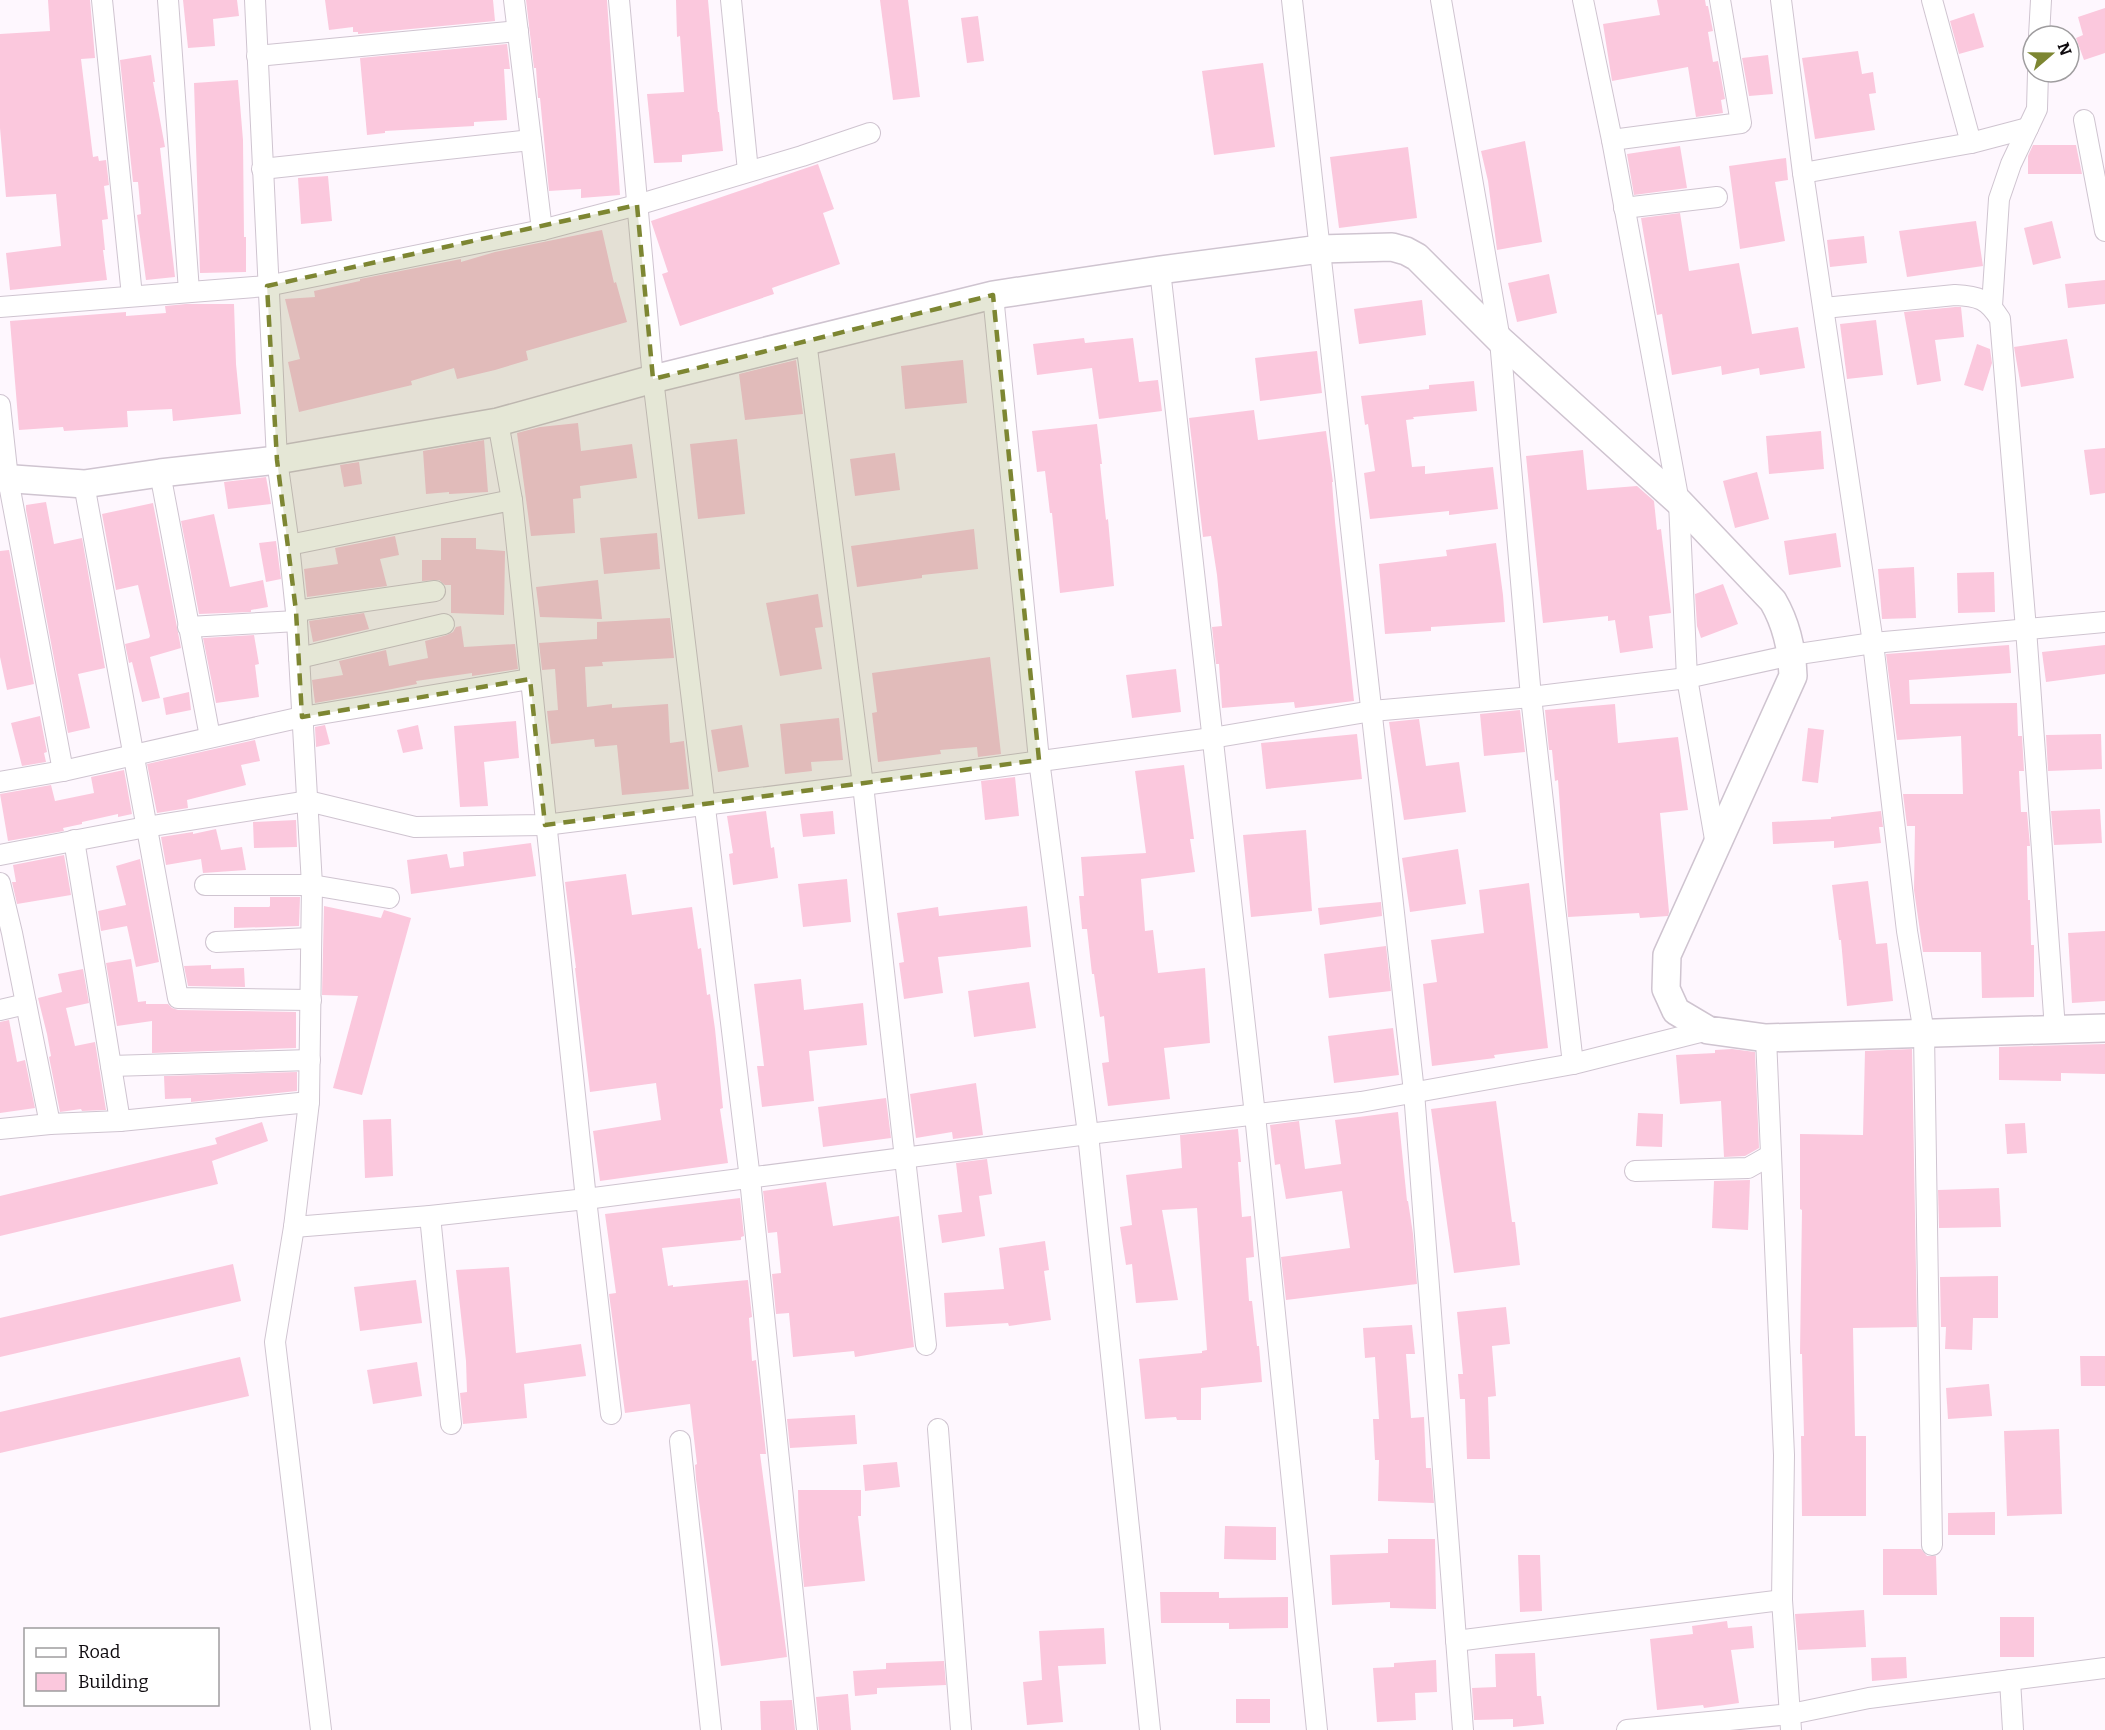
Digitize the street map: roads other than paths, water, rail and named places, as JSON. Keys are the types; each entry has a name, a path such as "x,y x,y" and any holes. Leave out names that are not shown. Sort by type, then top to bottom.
{"street":[{"path":"102,0 132,296"},
{"path":"168,0 189,291"},
{"path":"255,0 277,460 290,545 296,616 312,885 309,1102 294,1227 275,1342 321,1730"},
{"path":"514,0 542,230"},
{"path":"619,0 653,380 750,1179 807,1730"},
{"path":"730,0 748,171"},
{"path":"1292,0 1414,1092 1463,1730"},
{"path":"1441,0 1500,340 1531,698 1573,1064"},
{"path":"1584,0 1678,502 1687,678 1716,845"},
{"path":"1612,140 1741,123 1720,0"},
{"path":"1781,0 1803,173 1873,643 1907,931 1923,1033 1932,1545"},
{"path":"1932,0 1971,143"},
{"path":"2040,24 2041,0"},
{"path":"257,56 518,31"},
{"path":"1992,306 1999,199 2011,164 2037,109 2038,84"},
{"path":"2084,120 2105,231"},
{"path":"1803,173 1971,143 2028,128"},
{"path":"0,307 267,286 542,230 637,205 870,133"},
{"path":"262,169 531,140"},
{"path":"1624,208 1717,197"},
{"path":"4,478 84,484 277,460 498,422 653,380 993,295 1320,249 1392,247 1406,251 1417,258 1500,340 1678,502 1773,601 1782,616 1792,656 1793,676 1667,955 1666,989 1676,1011 1708,1030"},
{"path":"1160,270 1255,1115 1317,1730"},
{"path":"993,295 1039,760 1088,1134 1150,1730"},
{"path":"1824,308 1955,295 1973,296 1992,306 2000,319 2026,629 2055,1029"},
{"path":"806,341 863,785 926,1345"},
{"path":"0,405 4,478 63,771"},
{"path":"498,422 512,500 545,825 611,1414"},
{"path":"160,473 210,737"},
{"path":"84,484 178,998 311,1000"},
{"path":"290,545 512,500"},
{"path":"188,627 296,616 435,591"},
{"path":"0,855 146,827 308,801 416,827 545,825 1212,738 1372,711 1531,698 1687,678 1792,656 1873,643 2105,622"},
{"path":"299,658 444,624"},
{"path":"0,782 63,771 302,717 530,679"},
{"path":"74,840 120,1121"},
{"path":"0,883 6,934 26,1004 50,1124"},
{"path":"205,885 312,885 389,898"},
{"path":"216,942 311,938"},
{"path":"0,1010 26,1004"},
{"path":"294,1227 430,1216 586,1199 1088,1134 1361,1102 1573,1064 1708,1030 1766,1038 2105,1028"},
{"path":"1766,1038 1784,1455 1782,1600 1791,1722"},
{"path":"111,1066 310,1060"},
{"path":"0,1129 120,1121 309,1102"},
{"path":"1635,1171 1748,1168 1771,1155"},
{"path":"430,1216 451,1424"},
{"path":"938,1429 961,1730"},
{"path":"680,1441 711,1730"},
{"path":"1456,1641 1782,1600"},
{"path":"1627,1730 1791,1722 1869,1698 2105,1668"},
{"path":"2010,1680 2013,1730"}]}
